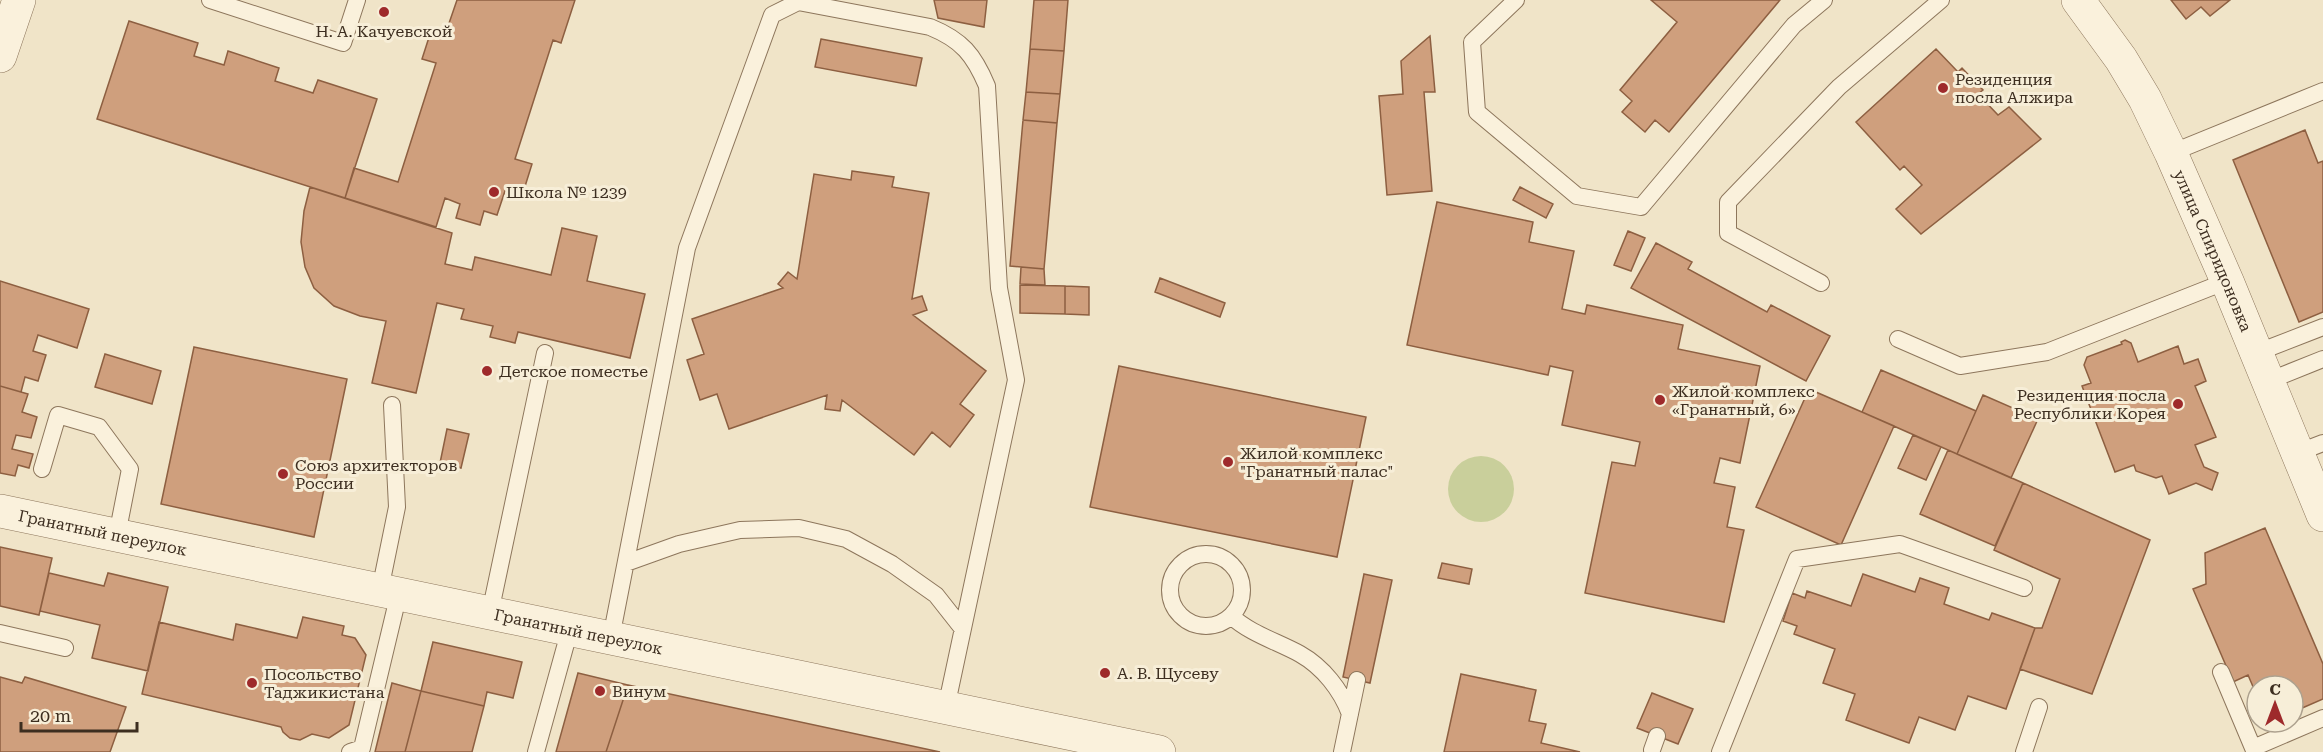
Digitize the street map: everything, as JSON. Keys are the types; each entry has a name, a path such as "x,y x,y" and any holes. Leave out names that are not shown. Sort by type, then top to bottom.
{"street":[{"path":"0,56 19,0"},
{"name":"улица Спиридоновка","path":"2078,0 2121,59 2145,99 2171,153 2262,367 2310,448 2323,515"},
{"name":"Гранатный переулок","path":"0,510 1159,752"}],"lane":[{"path":"210,0 343,43 357,0"},
{"path":"1516,0 1472,42 1478,112 1577,196 1641,207 1794,25 1824,0"},
{"path":"1821,283 1728,233 1728,202 1839,87 1941,0"},
{"path":"611,638 687,248 772,15 798,2 930,27 950,35 965,47 979,67 987,86 999,288 1016,381 946,708"},
{"path":"2171,153 2323,92"},
{"path":"1898,339 1960,366 2047,352 2227,281"},
{"path":"2262,367 2323,327"},
{"path":"490,613 545,353"},
{"path":"2262,367 2323,359"},
{"path":"350,752 362,748 389,591 397,507 392,405"},
{"path":"42,469 58,415 99,427 130,469 117,535"},
{"path":"626,562 679,544 740,530 799,528 846,539 892,564 936,595 962,628"},
{"path":"1720,752 1797,559 1900,544 2024,588"},
{"path":"1199,554 1213,554 1226,560 1237,570 1242,583 1242,597 1231,616 1213,626 1199,626 1186,620 1176,609 1171,597 1171,582 1176,570 1186,559 1199,554"},
{"path":"1231,616 1242,626 1301,655 1327,676 1344,698 1350,714"},
{"path":"536,752 570,629"},
{"path":"0,633 65,648"},
{"path":"2221,672 2254,750 2323,718"},
{"path":"1342,752 1357,680"},
{"path":"2024,752 2039,707"}],"green space":[{"path":"1481,456 1494,459 1504,466 1511,476 1514,489 1511,502 1504,512 1494,519 1481,522 1468,519 1458,512 1451,502 1448,489 1451,476 1458,466 1468,459"}],"building":[{"path":"457,0 575,0 561,43 553,40 515,159 532,164 522,196 505,191 497,215 484,211 480,225 456,218 460,204 445,198 436,227 345,198 354,168 398,182 436,63 422,59 432,28 446,32"},
{"path":"934,0 987,0 984,27 938,18"},
{"path":"1034,0 1068,0 1064,51 1030,49"},
{"path":"1651,0 1780,0 1669,132 1655,120 1645,132 1622,112 1632,101 1620,90 1677,22"},
{"path":"2171,0 2230,0 2210,16 2201,7 2186,19"},
{"path":"129,21 198,43 194,56 224,65 228,51 279,68 275,81 313,93 318,80 377,99 345,198 97,119"},
{"path":"1430,36 1435,92 1424,92 1432,191 1387,195 1379,96 1403,94 1401,61"},
{"path":"821,39 922,58 916,86 815,67"},
{"path":"1030,49 1064,51 1060,94 1026,92"},
{"path":"1936,49 1958,72 1962,68 1983,90 1978,94 1998,115 2009,107 2041,139 1921,234 1896,209 1922,185 1904,166 1900,170 1856,122"},
{"path":"1026,92 1060,94 1057,123 1023,120"},
{"path":"1023,120 1057,123 1044,269 1010,266"},
{"path":"2305,130 2318,163 2323,161 2323,312 2299,322 2233,160"},
{"path":"852,171 894,177 892,187 929,193 912,299 922,296 927,310 913,315 986,371 960,404 974,415 950,447 932,432 914,455 842,400 840,411 825,409 827,395 729,429 717,394 700,400 687,360 704,354 692,319 783,288 778,284 788,272 797,279 814,174 851,180"},
{"path":"310,187 452,233 445,264 472,270 475,257 551,275 562,228 597,236 587,281 645,294 630,358 518,332 515,343 490,337 493,326 461,319 464,309 437,303 416,393 372,383 386,321 360,316 334,306 314,288 305,267 301,242 304,211"},
{"path":"1520,187 1553,204 1546,218 1513,200"},
{"name":"Жилой комплекс «Гранатный, 6»","path":"1437,202 1533,222 1529,242 1574,251 1562,309 1585,314 1587,305 1683,325 1678,349 1760,366 1740,463 1720,458 1714,483 1735,487 1727,527 1744,530 1724,622 1585,593 1612,462 1635,466 1640,442 1562,425 1573,371 1550,366 1548,375 1407,345"},
{"path":"1628,231 1645,238 1631,271 1614,265"},
{"path":"1656,243 1692,262 1688,269 1767,312 1771,305 1830,336 1806,381 1631,288"},
{"path":"1021,267 1044,269 1045,285 1020,284"},
{"path":"1160,278 1225,303 1220,317 1155,292"},
{"path":"0,281 89,309 77,348 38,335 33,351 46,355 38,381 25,377 21,392 0,386"},
{"path":"1020,285 1065,286 1065,314 1020,313"},
{"path":"1065,286 1089,287 1089,315 1065,314"},
{"path":"2125,340 2131,343 2138,362 2178,346 2184,364 2198,359 2206,381 2195,386 2216,437 2195,445 2204,467 2218,473 2212,490 2196,483 2169,494 2162,476 2156,478 2136,471 2134,465 2115,472 2082,386 2091,383 2084,365 2087,357 2122,344 2121,342"},
{"path":"194,347 347,379 314,537 161,504"},
{"path":"105,354 161,371 152,404 95,387"},
{"name":"Жилой комплекс \"Гранатный палас\"","path":"1119,366 1366,417 1337,557 1090,507"},
{"path":"1881,370 1976,411 1957,454 1862,412"},
{"path":"0,386 28,394 22,412 37,417 31,438 16,435 12,449 33,454 29,468 18,465 15,476 0,473"},
{"path":"1809,389 1894,426 1841,545 1756,507"},
{"path":"1983,395 2038,419 2011,478 1957,454"},
{"path":"447,429 469,434 461,468 440,463"},
{"path":"1913,435 1941,447 1926,480 1898,468"},
{"path":"1948,450 2023,483 1995,546 1920,514"},
{"path":"2023,483 2150,540 2092,694 2020,669 2035,628 2042,628 2060,579 1994,550"},
{"path":"2265,528 2323,664 2323,699 2305,707 2305,674 2245,674 2245,676 2233,682 2193,589 2206,584 2205,553"},
{"path":"0,547 52,558 39,615 0,606"},
{"path":"1442,563 1472,569 1469,584 1438,578"},
{"path":"49,573 104,586 108,573 168,587 148,671 92,658 100,625 40,611"},
{"path":"1364,574 1392,580 1370,683 1343,677"},
{"path":"1863,574 1915,592 1920,578 1949,588 1944,604 1989,620 1992,613 2035,628 2006,709 1968,696 1955,730 1919,717 1909,743 1846,720 1855,694 1823,683 1835,649 1794,634 1797,626 1783,621 1792,593 1805,598 1807,591 1851,606"},
{"name":"Посольство Таджикистана","path":"303,617 344,626 342,635 355,638 366,655 349,725 329,738 312,734 300,740 290,738 281,727 142,694 159,622 233,640 236,624 297,638"},
{"path":"433,642 522,662 513,698 487,692 484,706 421,691"},
{"path":"578,673 628,685 606,752 556,752"},
{"path":"1461,674 1536,690 1529,721 1546,724 1541,743 1580,752 1444,752"},
{"path":"0,677 22,683 25,677 126,707 110,752 0,752"},
{"path":"392,683 421,691 405,752 375,752"},
{"path":"628,685 940,752 606,752"},
{"path":"421,691 484,706 472,752 405,752"},
{"path":"1652,693 1693,709 1678,744 1637,728"}],"place":[{"name":"Н. А. Качуевской","path":"384,12"},
{"name":"Резиденция посла Алжира","path":"1943,88"},
{"name":"Школа № 1239","path":"494,192"},
{"name":"Детское поместье","path":"487,371"},
{"name":"Жилой комплекс «Гранатный, 6»","path":"1660,400"},
{"name":"Резиденция посла Республики Корея","path":"2178,404"},
{"name":"Жилой комплекс \"Гранатный палас\"","path":"1228,462"},
{"name":"Союз архитекторов России","path":"283,474"},
{"name":"А. В. Щусеву","path":"1105,673"},
{"name":"Посольство Таджикистана","path":"252,683"},
{"name":"Винум","path":"600,691"}]}
